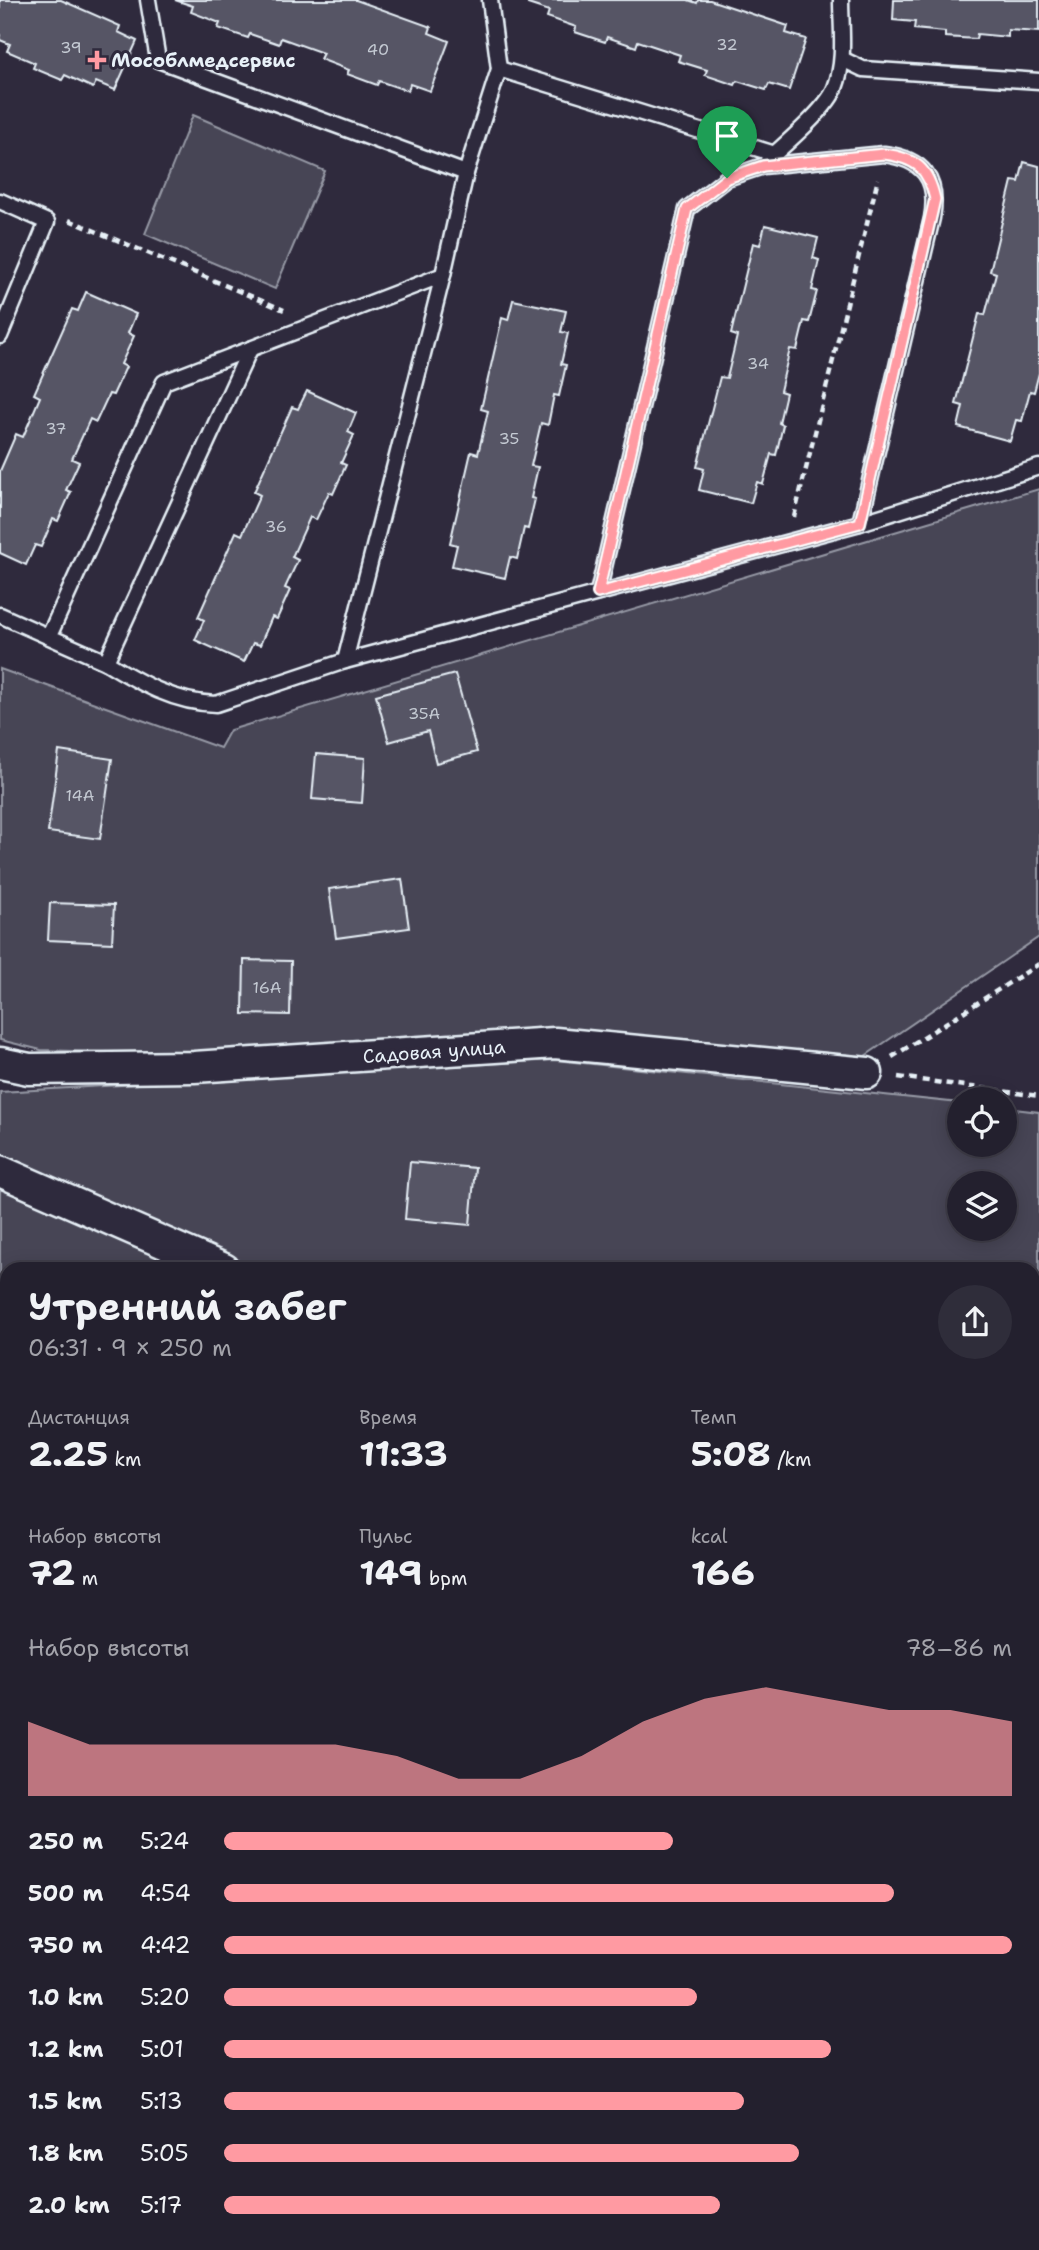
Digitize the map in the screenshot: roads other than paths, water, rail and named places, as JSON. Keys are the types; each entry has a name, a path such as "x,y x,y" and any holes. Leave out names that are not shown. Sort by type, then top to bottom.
{"street":[{"name":"Садовая улица","path":"0,1063 29,1069 194,1067 555,1044 867,1073"},
{"path":"0,1171 208,1262"}],"lane":[{"path":"148,0 159,60 466,173"},
{"path":"345,660 443,275 466,173 499,69 490,0"},
{"path":"763,166 820,110 835,89 842,59 841,0"},
{"path":"842,59 863,69 1039,81"},
{"path":"499,69 775,154"},
{"path":"598,593 687,209 727,178 763,166 884,154 904,156 919,166 930,179 935,199 860,523"},
{"path":"0,201 47,222 0,336"},
{"path":"49,636 164,382 443,275"},
{"path":"106,662 250,349"},
{"path":"0,615 106,662 168,695 194,704 216,704 345,660 860,523 1039,467"}],"place":[{"name":"Мособлмедсервис","path":"97,60"}]}
